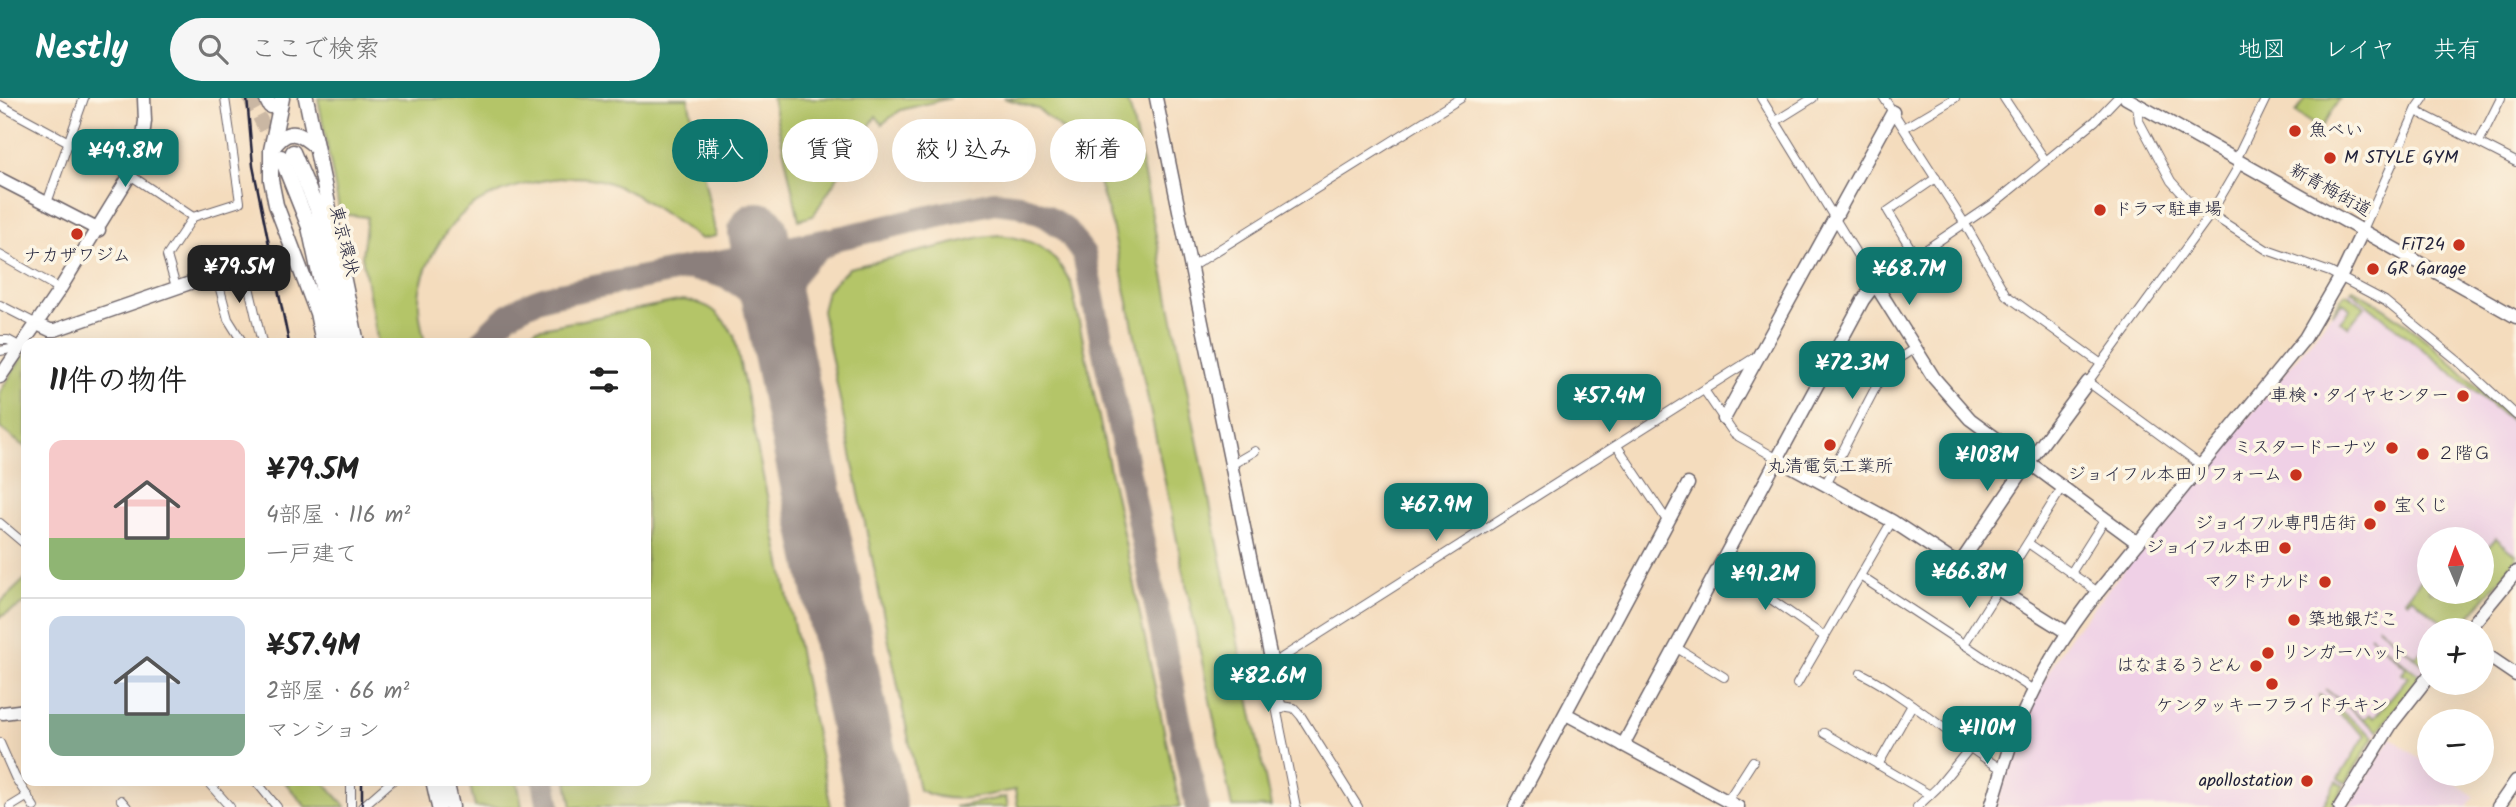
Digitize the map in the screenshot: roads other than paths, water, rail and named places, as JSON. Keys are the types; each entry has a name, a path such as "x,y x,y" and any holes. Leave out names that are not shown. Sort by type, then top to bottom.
{"highway":[{"path":"306,98 355,338"},
{"path":"273,101 282,153 271,180 276,205 317,313 322,338"},
{"path":"282,153 279,138 290,133 299,134 316,146"},
{"name":"東京環状","path":"282,153 309,228 333,338"},
{"name":"東京環状","path":"282,153 317,209 345,338"},
{"path":"434,786 439,807"},
{"path":"447,786 452,807"}],"street":[{"path":"47,203 84,98"},
{"path":"27,338 99,230 130,175 142,145 144,98"},
{"path":"176,287 167,256 193,217 240,202 225,98"},
{"path":"1156,98 1272,664 1270,676 1296,807"},
{"path":"1191,267 1461,98"},
{"path":"1761,98 1934,378 1970,419 2138,543"},
{"path":"1776,121 1813,98"},
{"path":"1884,98 1937,178 2006,295 2100,363"},
{"path":"1904,128 1955,98"},
{"path":"2004,98 2045,160"},
{"path":"1623,745 1863,300 1875,285 1993,204 2095,121 2118,98"},
{"path":"1959,565 2028,463 2210,215 2266,98"},
{"path":"1991,807 2016,729 2068,633 2098,592 2305,338 2341,276 2424,98"},
{"path":"2479,142 2501,98"},
{"path":"2131,101 2138,121 2178,191 2210,215 2267,250 2341,276 2385,300 2516,415"},
{"name":"新青梅街道","path":"2131,101 2516,317"},
{"path":"0,105 130,175 193,217"},
{"path":"2416,111 2516,162"},
{"path":"1724,419 1892,112"},
{"path":"1916,257 1888,211 1937,178"},
{"path":"0,179 99,230"},
{"path":"0,305 50,330 216,274 223,267 293,249"},
{"path":"0,255 60,289"},
{"path":"243,261 261,338"},
{"path":"216,274 228,319 240,338"},
{"path":"0,340 8,340 21,346"},
{"path":"0,351 21,346"},
{"path":"0,377 21,346"},
{"path":"1825,485 1882,375 1895,361 1915,348"},
{"path":"1272,664 1760,354"},
{"path":"2088,382 2201,465"},
{"path":"1704,390 1734,434 1892,521 2068,633"},
{"path":"1617,446 1668,522"},
{"path":"1231,465 1255,451"},
{"path":"1515,807 1688,484"},
{"path":"1964,644 2062,488"},
{"path":"2071,573 2105,519"},
{"path":"1797,684 1892,521"},
{"path":"0,523 21,541"},
{"path":"2028,543 2098,592"},
{"path":"1722,565 1825,637"},
{"path":"2478,618 2516,572"},
{"path":"1860,576 2035,691"},
{"path":"1677,648 1724,677"},
{"path":"2494,660 2516,676"},
{"path":"1861,673 1912,705 1969,750 2003,770"},
{"path":"2340,807 2392,723 2417,691"},
{"path":"1878,765 1912,705"},
{"path":"1278,706 1294,708 1301,716 1358,807"},
{"path":"1,713 21,711"},
{"path":"1566,714 1733,803 1753,761"},
{"path":"1824,733 1930,795"},
{"path":"0,743 21,785"},
{"path":"1917,807 1969,750"},
{"path":"2498,807 2516,781"},
{"path":"22,786 34,807"},
{"path":"211,786 230,807"},
{"path":"260,786 277,807"},
{"path":"351,786 351,807"},
{"path":"362,807 386,786"},
{"path":"9,807 28,796"}],"tunnel":[{"path":"249,98 275,147"}],"railway":[{"path":"247,98 253,166 288,338"},
{"path":"362,786 362,807"}],"place":[{"name":"魚べい","path":"2295,131"},
{"name":"M STYLE GYM","path":"2330,158"},
{"name":"ドラマ駐車場","path":"2100,210"},
{"name":"ナカザワジム","path":"77,234"},
{"name":"FiT24","path":"2459,245"},
{"name":"GR Garage","path":"2373,269"},
{"name":"車検・タイヤセンター","path":"2463,396"},
{"name":"丸清電気工業所","path":"1830,445"},
{"name":"ミスタードーナツ","path":"2392,448"},
{"name":"２階Ｇ","path":"2423,454"},
{"name":"ジョイフル本田リフォーム","path":"2296,475"},
{"name":"宝くじ","path":"2380,506"},
{"name":"ジョイフル専門店街","path":"2370,524"},
{"name":"ジョイフル本田","path":"2285,548"},
{"name":"マクドナルド","path":"2325,582"},
{"name":"築地銀だこ","path":"2294,620"},
{"name":"リンガーハット","path":"2268,653"},
{"name":"はなまるうどん","path":"2256,666"},
{"name":"ケンタッキーフライドチキン","path":"2272,684"},
{"name":"apollostation","path":"2307,781"}]}
